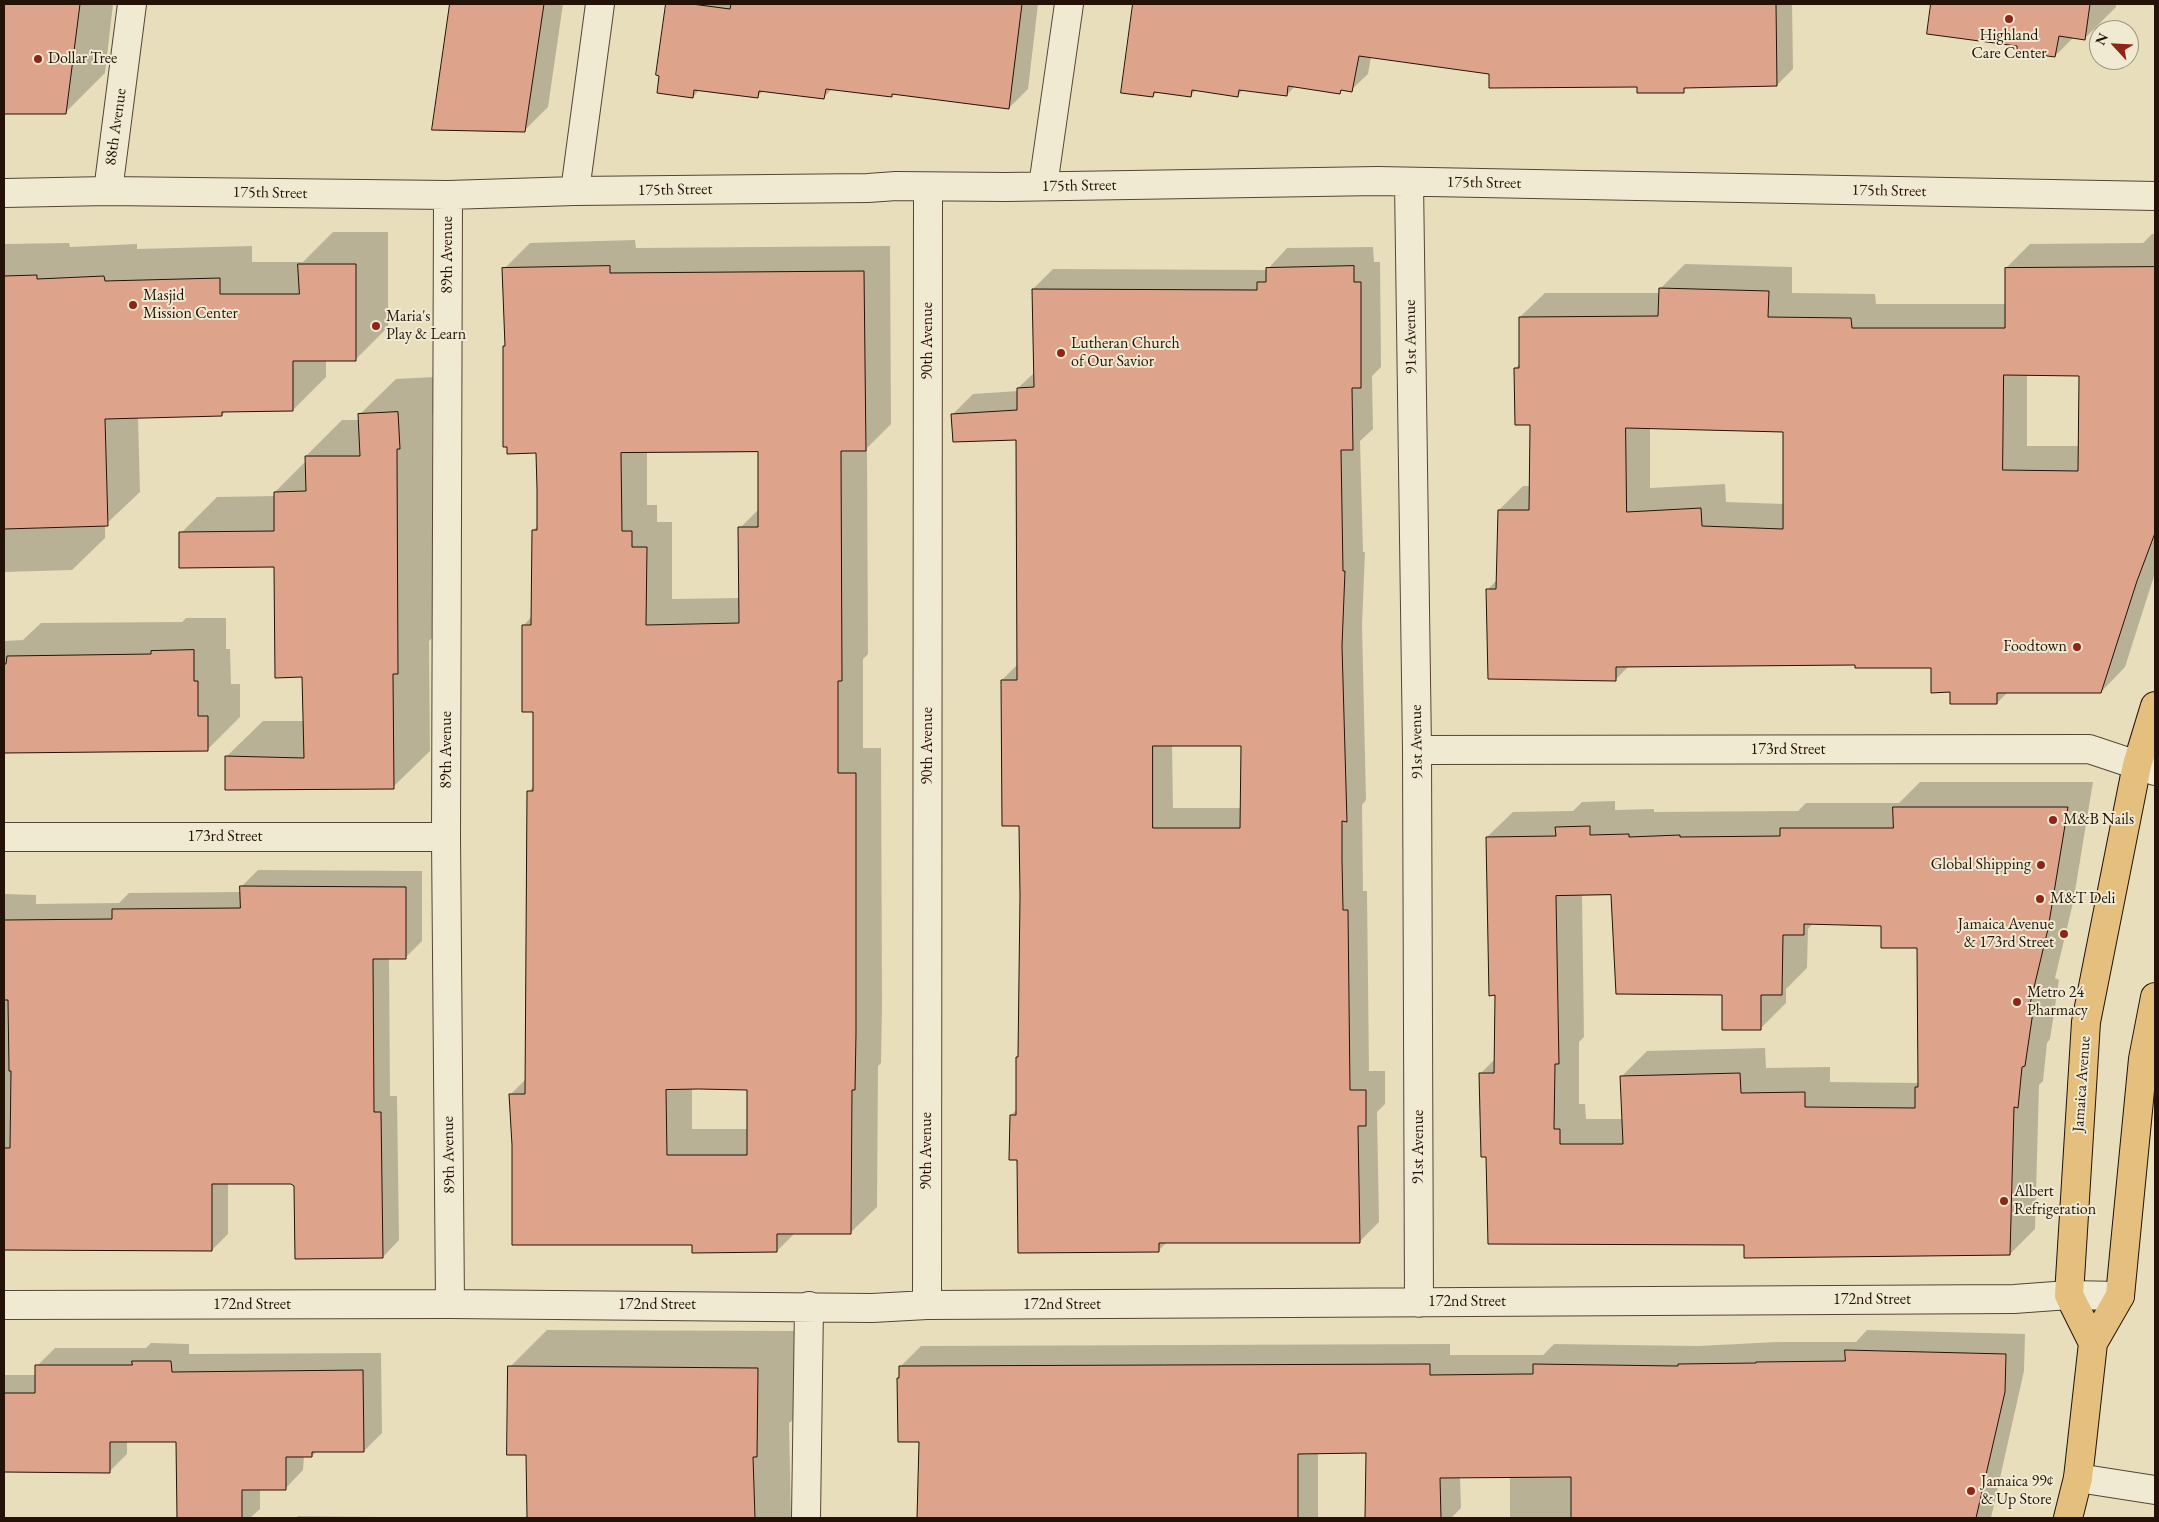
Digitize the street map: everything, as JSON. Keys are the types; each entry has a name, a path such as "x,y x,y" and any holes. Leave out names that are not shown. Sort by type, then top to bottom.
{"main road":[{"name":"Jamaica Avenue","path":"2068,1295 2086,1022 2146,768 2155,706"},
{"path":"2068,1518 2078,1478 2093,1343 2120,1296 2142,1059 2155,997"},
{"path":"2068,1295 2093,1343"}],"street":[{"name":"88th Avenue","path":"108,192 132,4"},
{"path":"575,191 600,4"},
{"path":"1043,186 1069,4"},
{"name":"175th Street","path":"4,193 448,195 896,186 1409,182 2155,196"},
{"name":"91st Avenue","path":"1409,182 1417,750 1419,1303"},
{"name":"90th Avenue","path":"928,187 928,1305"},
{"name":"89th Avenue","path":"448,195 446,836 450,1304"},
{"name":"173rd Street","path":"1417,750 2090,749 2146,768"},
{"name":"173rd Street","path":"4,837 446,836"},
{"name":"172nd Street","path":"4,1306 450,1304 872,1308 928,1305 2014,1300 2068,1295 2120,1296"},
{"path":"806,1518 809,1306"},
{"path":"2078,1478 2155,1490"}],"building":[{"name":"Dollar Tree","path":"4,4 80,4 66,114 4,114"},
{"path":"450,4 544,4 525,132 432,130"},
{"path":"666,4 692,4 730,9 731,4 1022,4 1009,109 892,94 892,97 826,89 824,99 759,91 758,98 694,90 693,98 657,93 659,76 656,75"},
{"path":"1133,4 1776,4 1777,86 1684,88 1684,93 1637,93 1637,87 1489,88 1489,74 1359,56 1352,92 1341,90 1340,94 1288,86 1287,96 1239,90 1238,97 1192,90 1191,97 1154,92 1153,97 1121,93"},
{"name":"Highland Care Center","path":"1931,4 2090,4 2085,40 2059,36 2055,57 2017,52 2017,46 1927,34"},
{"path":"298,264 356,264 356,361 293,361 293,411 222,412 222,416 105,419 108,526 4,529 4,276 37,275 37,279 104,276 105,281 220,278 220,294 299,294"},
{"path":"610,266 610,273 864,271 866,451 841,451 842,681 838,681 838,773 856,773 856,1033 855,1090 852,1090 851,1234 777,1234 777,1252 692,1253 692,1245 512,1245 512,1145 509,1094 525,1094 527,791 533,791 533,712 522,712 522,625 531,625 532,530 537,530 537,489 536,453 507,454 507,447 503,447 503,346 505,346 502,268","holes":["758,452 758,527 738,527 739,623 646,625 647,547 632,547 632,531 622,531 621,453","666,1090 747,1090 747,1155 667,1155"]},
{"path":"1354,266 1354,282 1361,282 1361,388 1352,388 1353,450 1341,450 1343,571 1345,571 1342,646 1347,822 1342,821 1342,860 1343,910 1348,910 1350,1090 1366,1090 1366,1126 1358,1126 1360,1243 1159,1243 1159,1252 1018,1253 1017,1160 1009,1160 1010,1115 1016,1115 1016,1057 1018,1057 1019,826 1002,826 1001,680 1017,680 1016,440 953,442 951,414 1017,410 1017,388 1034,387 1032,289 1257,290 1257,282 1266,282 1266,268","holes":["1153,746 1241,746 1240,828 1153,828"]},
{"path":"2155,267 2155,533 2137,581 2101,693 1997,693 1997,704 1950,704 1950,692 1931,693 1931,668 1855,668 1855,665 1616,667 1616,681 1488,679 1486,589 1496,589 1498,510 1529,510 1530,425 1515,425 1514,368 1519,368 1519,317 1658,316 1659,288 1769,291 1768,317 1851,318 1852,328 2005,328 2005,268","holes":["2004,375 2079,376 2078,471 2003,470","1626,428 1783,432 1783,529 1702,526 1701,508 1627,512"]},
{"path":"398,412 400,449 397,449 398,674 393,674 394,789 225,790 225,756 304,758 302,677 275,678 274,567 179,568 179,532 274,531 274,492 306,491 305,456 360,456 358,414"},
{"path":"194,650 194,681 198,681 198,716 208,716 208,751 4,753 4,664 6,664 7,656 151,654 151,651"},
{"path":"1893,807 2068,807 2048,929 2030,1004 2034,1005 2025,1066 2022,1067 2018,1108 2014,1107 2010,1255 1744,1258 1744,1245 1488,1244 1486,1157 1481,1157 1479,1073 1494,1073 1495,995 1489,996 1486,837 1556,836 1555,827 1590,826 1590,835 1629,834 1629,837 1680,835 1680,837 1780,836 1780,828 1893,828","holes":["1611,895 1616,994 1722,995 1722,1030 1761,1030 1761,995 1782,995 1783,935 1804,935 1804,924 1881,926 1881,948 1917,948 1918,1087 1915,1087 1915,1108 1805,1107 1805,1092 1741,1093 1740,1073 1620,1076 1623,1144 1560,1144 1560,1129 1554,1129 1555,1064 1559,1064 1556,896"]},
{"path":"240,886 406,887 406,959 373,959 374,1112 381,1112 383,1258 295,1259 294,1186 291,1184 212,1184 212,1251 4,1250 4,1148 10,1148 11,1071 9,1071 8,1000 4,1000 4,920 112,919 112,909 240,908"},
{"path":"1845,1350 2006,1354 2005,1392 1976,1518 1571,1518 1571,1477 1440,1478 1441,1518 1365,1518 1366,1453 1298,1454 1298,1518 917,1518 919,1442 898,1442 897,1378 899,1378 899,1366 1430,1364 1430,1375 1533,1374 1533,1364 1678,1366 1678,1364 1845,1361"},
{"path":"132,1361 171,1361 172,1372 363,1370 364,1452 312,1452 312,1457 286,1457 286,1490 242,1490 242,1518 177,1518 176,1442 110,1442 110,1473 4,1472 4,1393 35,1393 35,1365 132,1365"},
{"path":"508,1366 758,1368 757,1457 753,1457 755,1518 527,1518 526,1455 507,1455"}],"place":[{"name":"Highland Care Center","path":"2009,19"},
{"name":"Dollar Tree","path":"38,59"},
{"name":"Masjid Mission Center","path":"133,305"},
{"name":"Maria's Play & Learn","path":"376,326"},
{"name":"Lutheran Church of Our Savior","path":"1061,353"},
{"name":"Foodtown","path":"2077,647"},
{"name":"M&B Nails","path":"2053,820"},
{"name":"Global Shipping","path":"2041,865"},
{"name":"M&T Deli","path":"2040,899"},
{"name":"Jamaica Avenue & 173rd Street","path":"2064,934"},
{"name":"Metro 24 Pharmacy","path":"2017,1002"},
{"name":"Albert Refrigeration","path":"2004,1201"},
{"name":"Jamaica 99¢ & Up Store","path":"1971,1491"}]}
